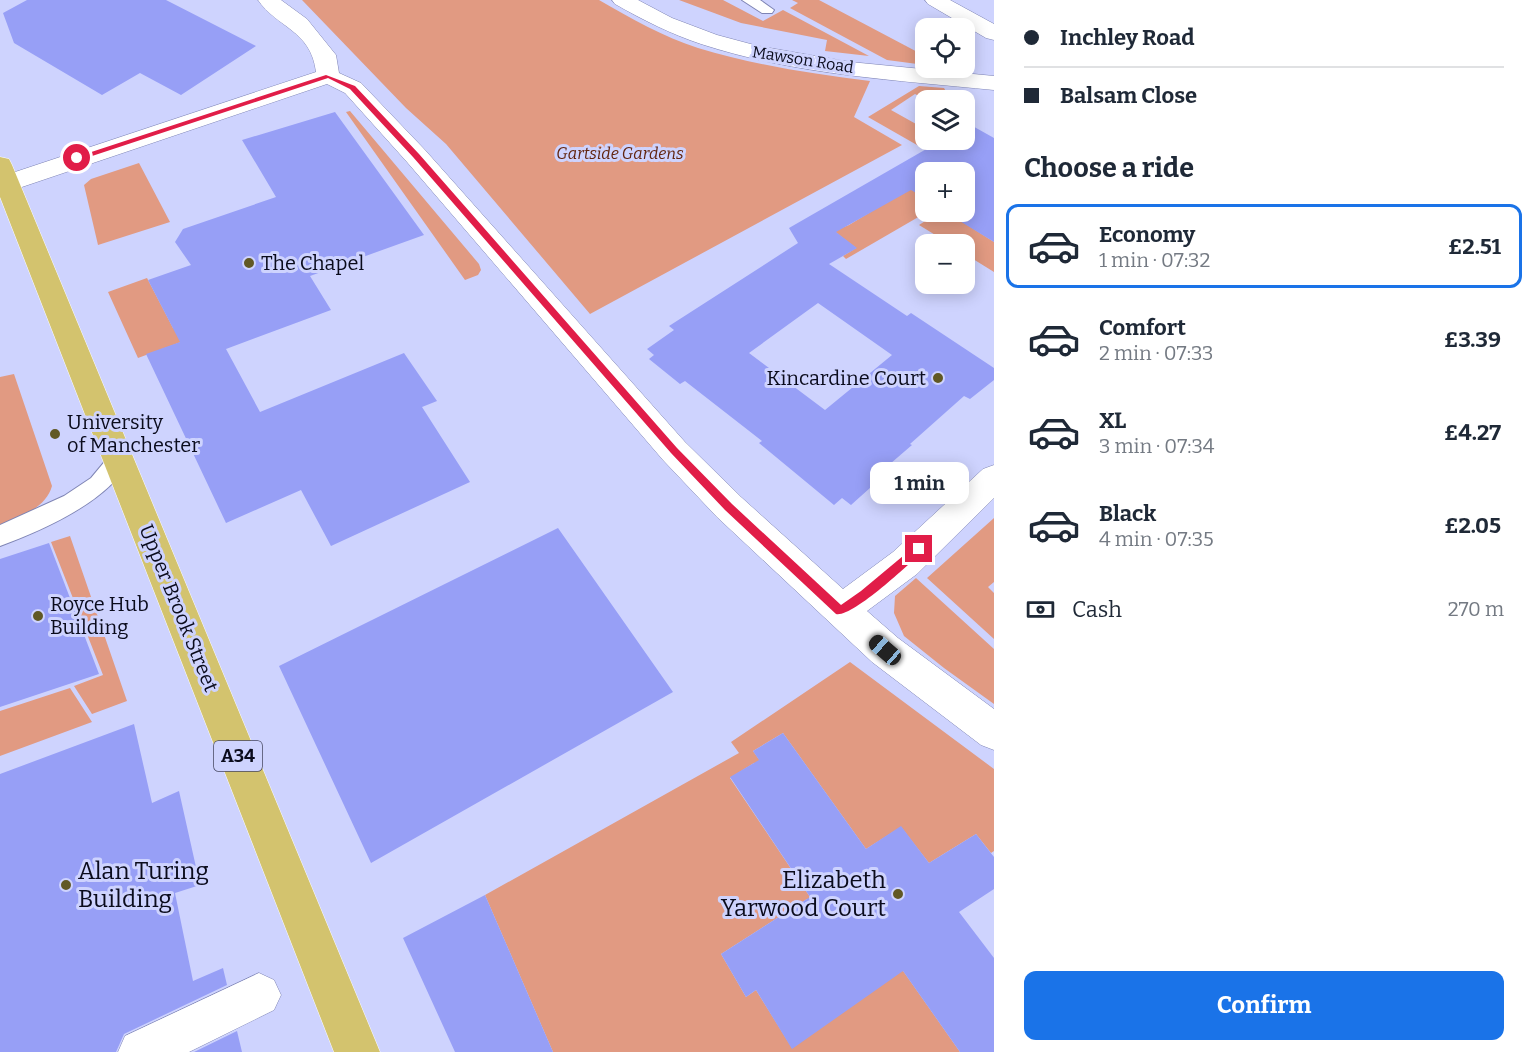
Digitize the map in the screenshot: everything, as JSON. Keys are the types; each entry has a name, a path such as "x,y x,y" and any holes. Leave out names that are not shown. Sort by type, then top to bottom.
{"highway":[{"name":"Upper Brook Street","path":"4,174 357,1052"}],"street":[{"path":"268,0 299,24 325,55 328,76"},
{"name":"Mawson Road","path":"621,0 691,34 770,56 994,83"},
{"path":"935,0 974,11 994,33"},
{"path":"4,174 328,76 353,88 416,156 674,451 729,507 840,611 919,677 994,732"},
{"path":"840,611 905,563 994,478"},
{"path":"141,1052 259,995"}],"lane":[{"path":"749,0 767,10"},
{"path":"0,536 72,503 99,484 119,460"}],"green space":[{"name":"Gartside Gardens","path":"302,0 599,0 660,33 698,48 783,68 870,81 854,117 902,145 590,314 446,144 406,108"},
{"path":"679,0 723,0 763,21 783,10 869,56 825,51 827,40 741,23"},
{"path":"792,0 819,0 915,51 915,64 887,60 790,8 798,3"},
{"path":"919,86 944,88 945,90 915,90 915,94 891,110 915,123 915,144 868,117"},
{"path":"350,111 479,264 481,270 478,275 465,280 346,112"},
{"path":"926,150 962,150 994,168 994,189 975,178 975,162 947,162"},
{"path":"139,163 170,222 98,245 84,185 91,179"},
{"path":"915,185 915,219 846,259 843,256 856,248 834,231 849,225"},
{"path":"924,222 963,222 994,242 994,272 975,260 975,234 934,234 919,225"},
{"path":"147,278 173,328 286,286 319,291 138,358 108,292"},
{"path":"14,374 52,486 49,494 38,506 0,527 0,377"},
{"path":"994,518 994,582 988,587 994,593 994,639 927,578"},
{"path":"70,536 127,701 92,714 74,686 103,675 51,542"},
{"path":"916,578 994,649 994,704 904,636 894,613 895,596"},
{"path":"850,662 994,769 994,851 991,853 976,834 929,863 901,827 866,849 783,733 753,751 763,765 754,763 730,778 814,903 807,899 721,954 746,997 756,990 792,1048 894,958 960,1052 553,1052 485,895 739,753 731,742"},
{"path":"70,688 92,722 0,756 0,711"}],"building":[{"path":"27,0 166,0 256,46 181,95 140,73 102,95 14,43 3,13"},
{"path":"335,112 424,235 310,276 331,310 226,349 260,412 404,353 437,401 422,407 470,482 331,546 301,490 226,523 146,354 180,342 148,280 191,265 175,242 183,229 276,197 242,140"},
{"name":"Kincardine Court","path":"975,127 994,138 994,242 961,222 975,222 975,162 915,162 915,192 911,190 836,232 857,248 829,264 907,316 911,313 994,368 994,380 970,399 964,396 876,476 880,479 851,505 842,498 834,505 759,443 762,441 685,381 680,384 649,359 654,355 647,349 674,330 669,326 798,243 789,228 925,150 975,150","holes":["818,303 892,355 825,410 749,353"]},
{"path":"558,528 673,692 371,863 279,666"},
{"name":"Royce Hub Building","path":"49,543 99,674 0,707 0,559"},
{"name":"Alan Turing Building","path":"134,724 152,803 179,791 200,885 175,893 193,981 223,968 227,985 124,1034 116,1052 0,1052 0,774"},
{"name":"Elizabeth Yarwood Court","path":"783,733 866,849 901,826 929,863 976,834 994,857 994,889 959,912 994,958 994,1052 960,1052 903,971 792,1049 756,990 746,997 721,954 810,897 730,777 759,760 753,751"},
{"path":"485,895 553,1052 455,1052 403,938"},
{"path":"237,1031 242,1052 194,1052"}],"place":[{"name":"The Chapel","path":"249,263"},
{"name":"Kincardine Court","path":"938,378"},
{"name":"University of Manchester","path":"55,434"},
{"name":"Royce Hub Building","path":"38,616"},
{"name":"Alan Turing Building","path":"66,885"},
{"name":"Elizabeth Yarwood Court","path":"898,894"}],"route":[{"path":"77,158 328,76 353,88 416,156 674,451 729,507 840,611 905,563 919,549"}]}
